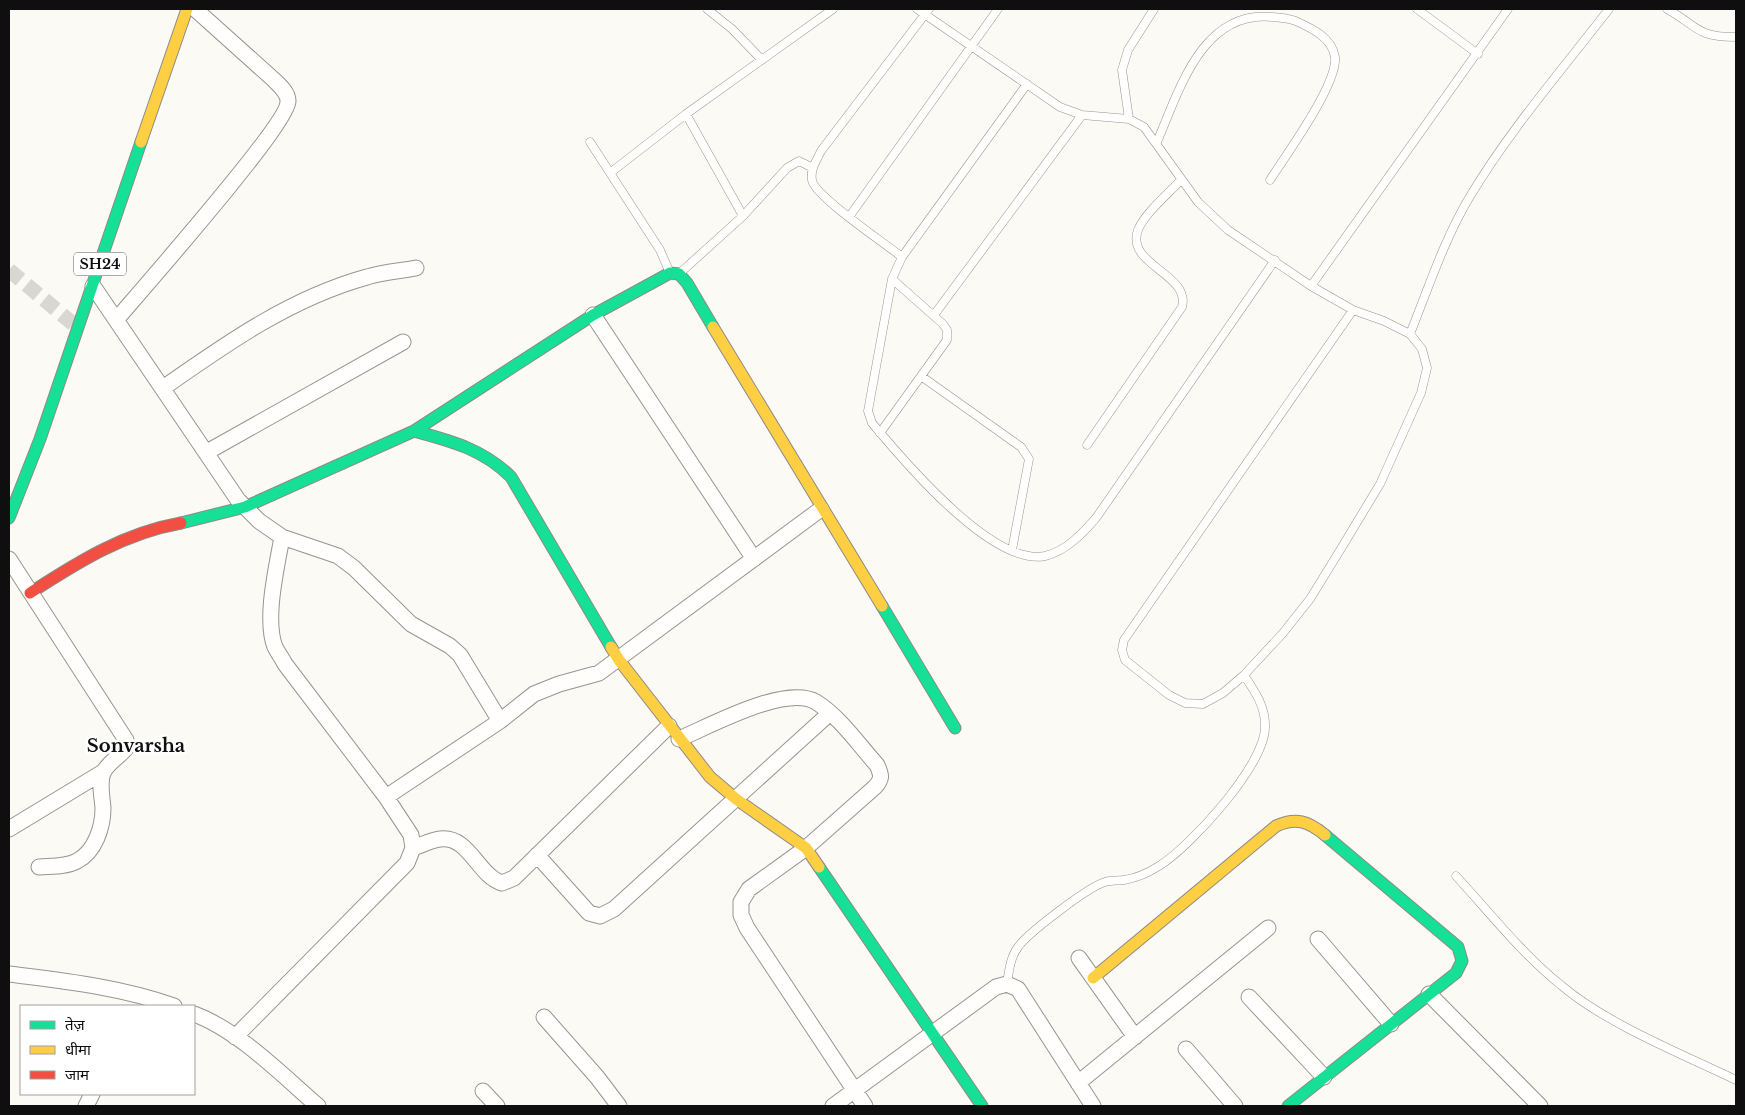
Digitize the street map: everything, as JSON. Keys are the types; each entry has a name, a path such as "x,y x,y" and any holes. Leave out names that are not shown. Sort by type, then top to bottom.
{"street":[{"name":"SH24","path":"9,518 40,439 187,9"},
{"path":"116,320 180,248 267,136 285,111 288,101 285,92 273,79 195,9"},
{"path":"163,388 268,318 317,294 368,276 416,268"},
{"path":"30,592 80,561 114,543 153,528 192,521 245,507 414,431 593,315 674,274 686,283 954,728"},
{"path":"93,286 245,507 259,521 282,537 338,556 354,568 411,624 450,646 460,656 500,721"},
{"path":"593,315 754,559"},
{"path":"207,452 403,342"},
{"path":"414,431 485,453 498,463 525,500 618,660 710,777 736,800 806,848 982,1106"},
{"path":"386,797 500,721 534,694 559,684 599,673 821,509"},
{"path":"235,1037 407,863 414,848 411,835 386,797 285,664 275,646 272,629 272,602 282,537"},
{"path":"9,559 126,740 127,748 103,772 9,829"},
{"path":"679,739 772,700 796,696 815,701 830,712 878,766 882,774 881,780 806,848 749,889 741,902 741,914 747,928 865,1106"},
{"path":"537,855 590,913 600,916 614,909 736,800 830,712"},
{"path":"414,848 440,839 452,840 461,844 493,881 502,883 514,878 669,726"},
{"path":"39,867 59,866 77,862 89,852 98,836 103,818 101,783 103,772"},
{"path":"1093,978 1276,826 1289,820 1300,818 1314,826 1458,948 1462,961 1456,973 1288,1106"},
{"path":"1078,1083 1268,928"},
{"path":"1318,939 1390,1024"},
{"path":"1079,958 1135,1037"},
{"path":"9,974 77,982 168,1005"},
{"path":"833,1106 996,987 1007,984 1018,989 1093,1106"},
{"path":"1429,994 1540,1106"},
{"path":"1249,997 1324,1078"},
{"path":"195,1014 206,1018 235,1037 318,1106"},
{"path":"544,1017 614,1104"},
{"path":"1186,1049 1235,1106"},
{"path":"483,1090 496,1106"}],"lane":[{"path":"707,9 732,28 762,60"},
{"path":"610,173 686,114 833,9"},
{"path":"917,9 927,12 972,46 1060,107 1082,115 1129,120 1144,127 1157,142 1181,180 1215,219 1311,286 1353,310 1384,321 1410,334 1422,349 1427,368 1420,393 1380,484 1310,599 1283,633 1244,675 1223,693 1204,704 1185,703 1168,695 1125,660 1122,650 1124,640 1353,310"},
{"path":"849,216 998,9"},
{"path":"1129,120 1122,70 1128,50 1154,9"},
{"path":"1311,286 1478,54 1508,9"},
{"path":"1410,334 1453,230 1473,192 1488,168 1608,9"},
{"path":"1667,9 1698,31 1718,37 1736,37"},
{"path":"1422,10 1478,54"},
{"path":"902,256 821,196 812,181 813,168 821,151 927,12"},
{"path":"1157,142 1185,77 1200,51 1215,34 1235,22 1258,15 1292,19 1316,30 1330,44 1335,57 1332,75 1325,92 1270,180"},
{"path":"1027,84 902,256 892,279 868,412 872,423 880,433 942,501 993,540 1012,550 1031,556 1044,556 1060,550 1077,538 1096,518 1275,260"},
{"path":"686,114 743,216"},
{"path":"934,315 1082,115"},
{"path":"590,142 674,274 743,216 787,168 799,161 813,168"},
{"path":"1087,445 1182,307 1185,297 1181,289 1143,255 1137,243 1138,230 1144,220 1181,180"},
{"path":"880,433 947,340 948,330 934,315 892,279"},
{"path":"921,376 1021,447 1029,459 1012,550"},
{"path":"1007,984 1010,961 1026,938 1092,887 1107,881 1144,875 1160,866 1181,850 1228,798 1250,767 1263,743 1266,726 1256,693 1244,675"},
{"path":"1456,876 1537,964 1583,1002 1736,1080"}],"tunnel":[{"path":"9,270 78,328"}],"traffic: fast":[{"path":"9,518 40,439 141,142"},
{"path":"181,523 245,507 414,431 593,315 670,273 679,274 687,283 713,327"},
{"path":"414,431 466,447 489,459 511,477 611,647"},
{"path":"882,606 955,728"},
{"path":"1288,1106 1456,973 1462,961 1458,947 1325,835"},
{"path":"819,867 982,1106"}],"traffic: slow":[{"path":"141,142 187,9"},
{"path":"713,327 882,606"},
{"path":"611,647 619,660 710,777 736,799 806,848 819,867"},
{"path":"1093,978 1276,826 1283,823 1302,822 1313,826 1325,835"}],"traffic: jam":[{"path":"30,593 66,570 121,541 181,523"}],"district":[{"name":"Sonvarsha","path":"136,746"}]}
